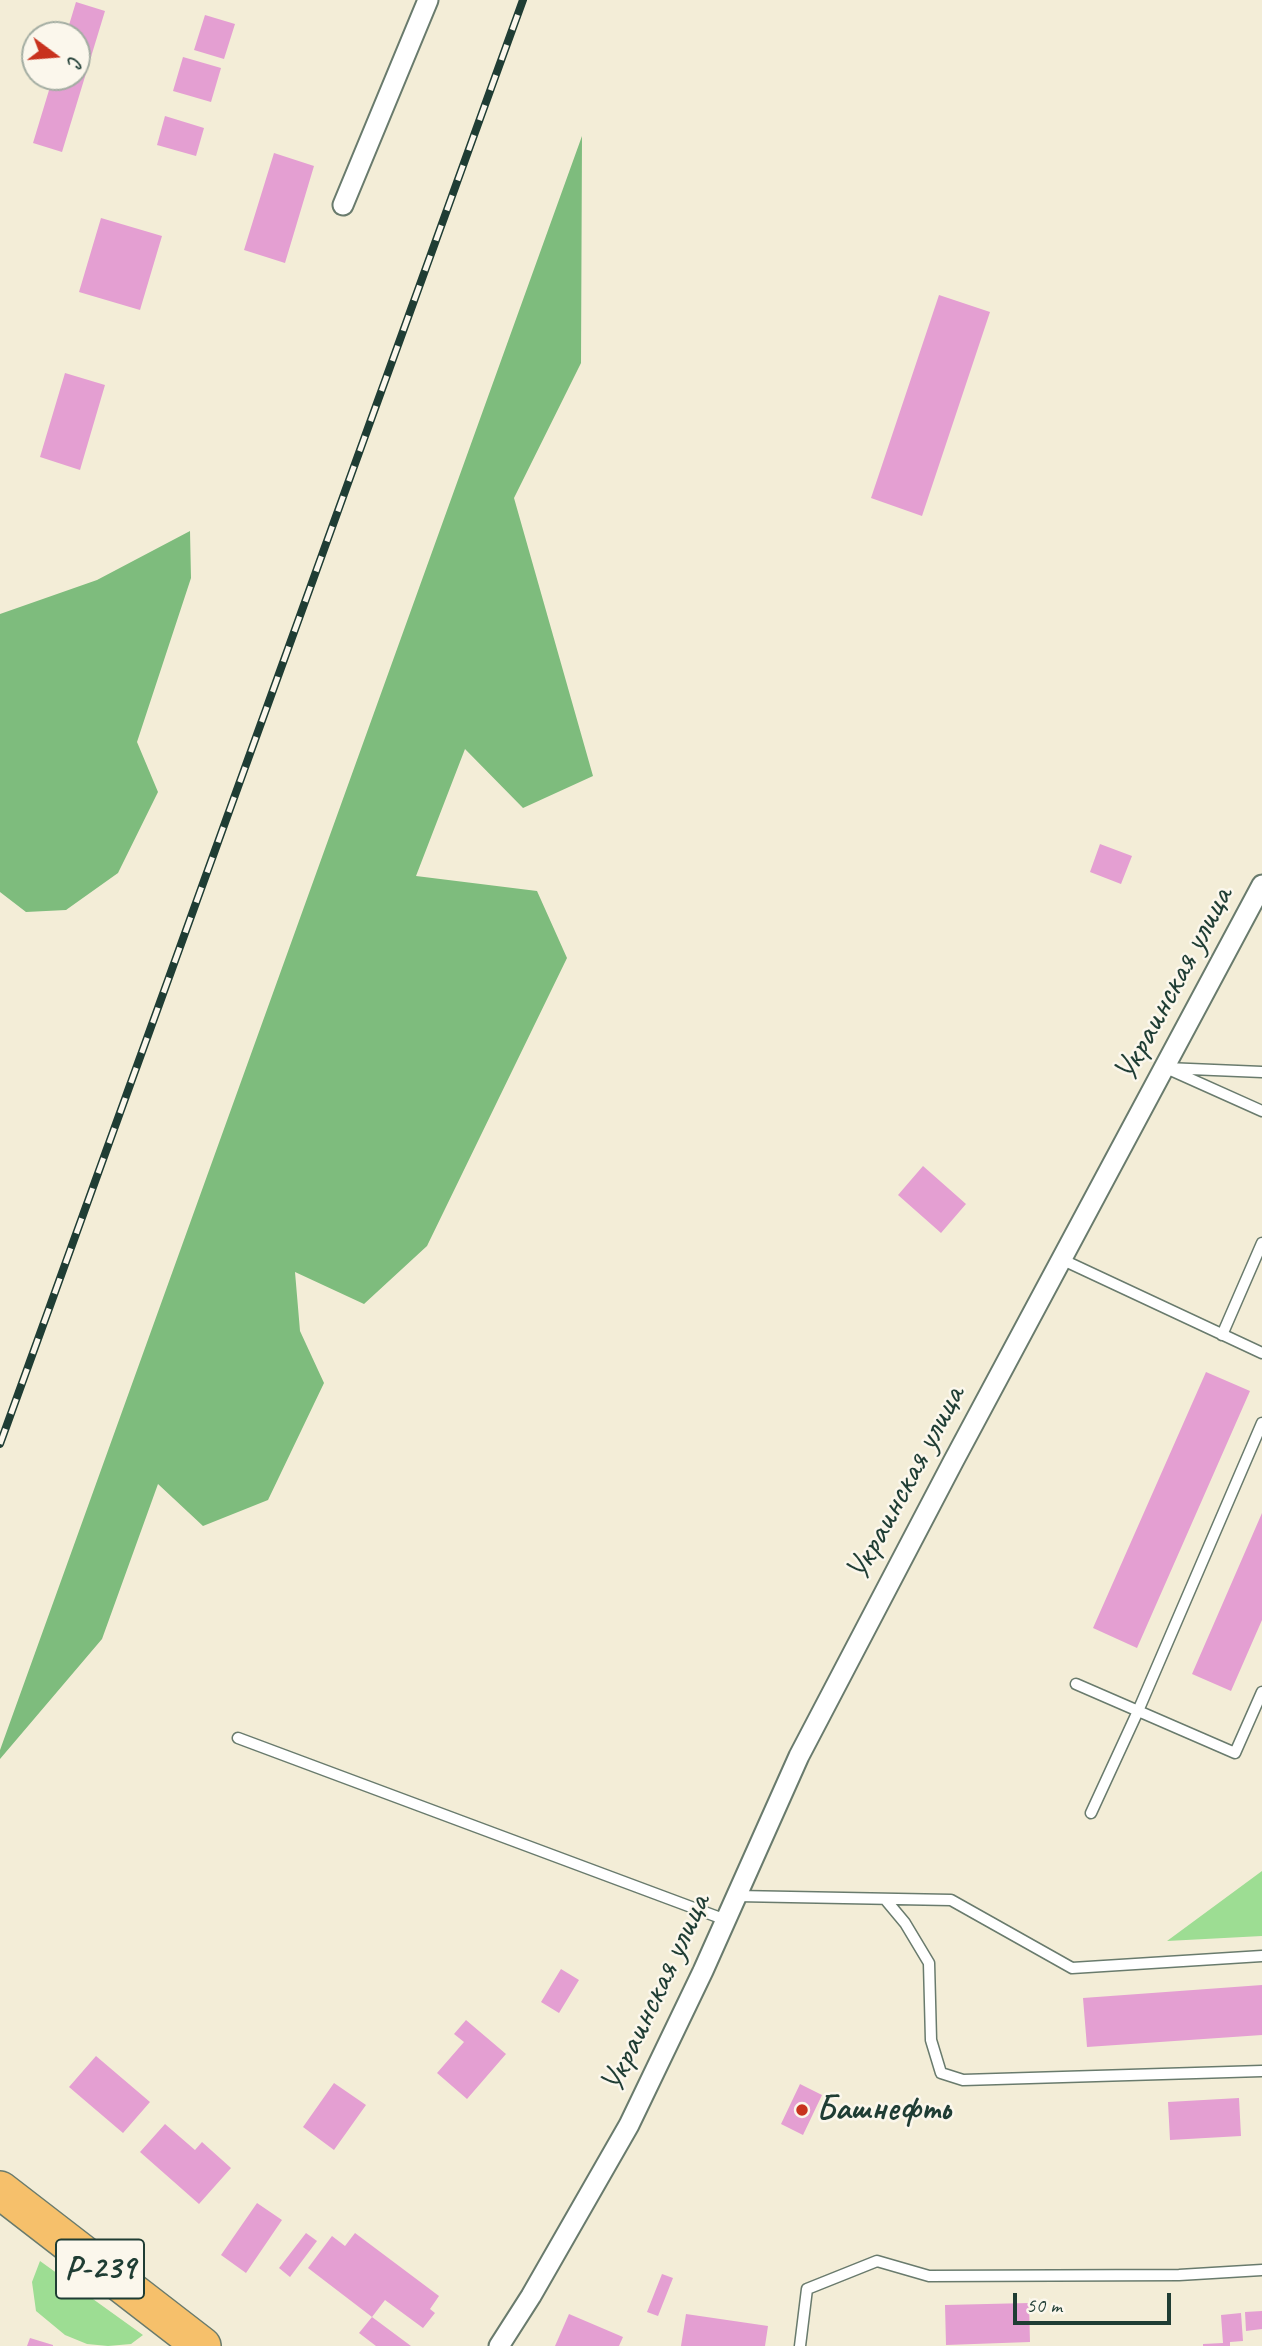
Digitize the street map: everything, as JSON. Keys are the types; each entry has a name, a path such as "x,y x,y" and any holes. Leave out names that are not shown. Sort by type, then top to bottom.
{"highway":[{"name":"Р-239","path":"0,2190 202,2346"}],"street":[{"path":"343,205 428,0"},
{"name":"Украинская улица","path":"499,2346 531,2296 629,2125 726,1920 799,1756 1262,885"}],"lane":[{"path":"1166,1068 1262,1072"},
{"path":"1166,1068 1262,1111"},
{"path":"1222,1335 1262,1243"},
{"path":"1063,1260 1262,1353"},
{"path":"1091,1813 1262,1423"},
{"path":"1076,1684 1235,1752 1262,1692"},
{"path":"238,1738 726,1920"},
{"path":"737,1896 951,1900 1072,1968 1262,1956"},
{"path":"885,1899 905,1923 929,1963 931,2040 941,2073 963,2080 1262,2071"},
{"path":"800,2346 807,2289 877,2261 929,2276 1179,2275 1262,2270"}],"green space":[{"path":"582,136 581,363 514,498 593,776 523,808 465,749 416,876 537,891 567,958 427,1246 364,1304 295,1272 300,1331 324,1383 268,1500 203,1526 158,1484 102,1639 0,1759 0,1750"},
{"path":"190,531 191,578 137,742 158,792 118,873 66,910 26,912 0,892 0,614 97,580"},
{"path":"1262,1871 1262,1936 1167,1941"},
{"path":"40,2261 143,2335 131,2344 108,2346 87,2344 65,2335 36,2311 32,2282"}],"building":[{"path":"76,2 105,11 91,57 91,21 70,21"},
{"path":"205,15 235,24 224,59 194,50"},
{"path":"183,57 221,68 211,102 173,91"},
{"path":"49,91 81,91 62,152 33,143"},
{"path":"165,116 204,128 196,156 157,145"},
{"path":"274,153 314,166 285,263 244,250"},
{"path":"101,218 162,236 140,310 79,292"},
{"path":"939,295 990,312 922,516 871,498"},
{"path":"65,373 105,385 80,470 40,457"},
{"path":"1100,844 1132,856 1121,884 1090,872"},
{"path":"923,1166 966,1204 941,1233 898,1195"},
{"path":"1206,1372 1250,1391 1137,1648 1093,1628"},
{"path":"1262,1513 1262,1620 1231,1691 1192,1674"},
{"path":"561,1969 579,1980 559,2013 541,2002"},
{"path":"1262,1985 1262,2035 1087,2047 1083,1998"},
{"path":"466,2020 506,2054 467,2099 437,2073 464,2042 454,2034"},
{"path":"96,2056 150,2102 123,2133 69,2087"},
{"path":"334,2083 366,2105 334,2150 303,2127"},
{"name":"Башнефть","path":"800,2084 822,2095 803,2135 781,2124"},
{"path":"1239,2098 1241,2136 1170,2140 1168,2102"},
{"path":"165,2124 195,2150 202,2142 231,2168 199,2204 140,2152"},
{"path":"257,2203 282,2220 246,2273 221,2255"},
{"path":"306,2233 317,2241 290,2277 279,2268"},
{"path":"355,2233 439,2296 430,2309 435,2313 423,2328 385,2300 372,2317 308,2268 332,2236 345,2246"},
{"path":"662,2274 673,2278 658,2316 647,2312"},
{"path":"1029,2303 1030,2342 946,2345 945,2305"},
{"path":"1262,2311 1262,2329 1246,2331 1245,2312"},
{"path":"1241,2313 1243,2341 1230,2342 1230,2346 1203,2346 1223,2343 1221,2315"},
{"path":"569,2314 623,2337 619,2346 555,2346"},
{"path":"686,2314 768,2326 765,2346 681,2346"},
{"path":"372,2317 411,2346 376,2346 359,2333"},
{"path":"30,2338 53,2345 53,2346 27,2346"}],"railway":[{"path":"0,1444 523,0"}],"place":[{"name":"Башнефть","path":"802,2110"}]}
